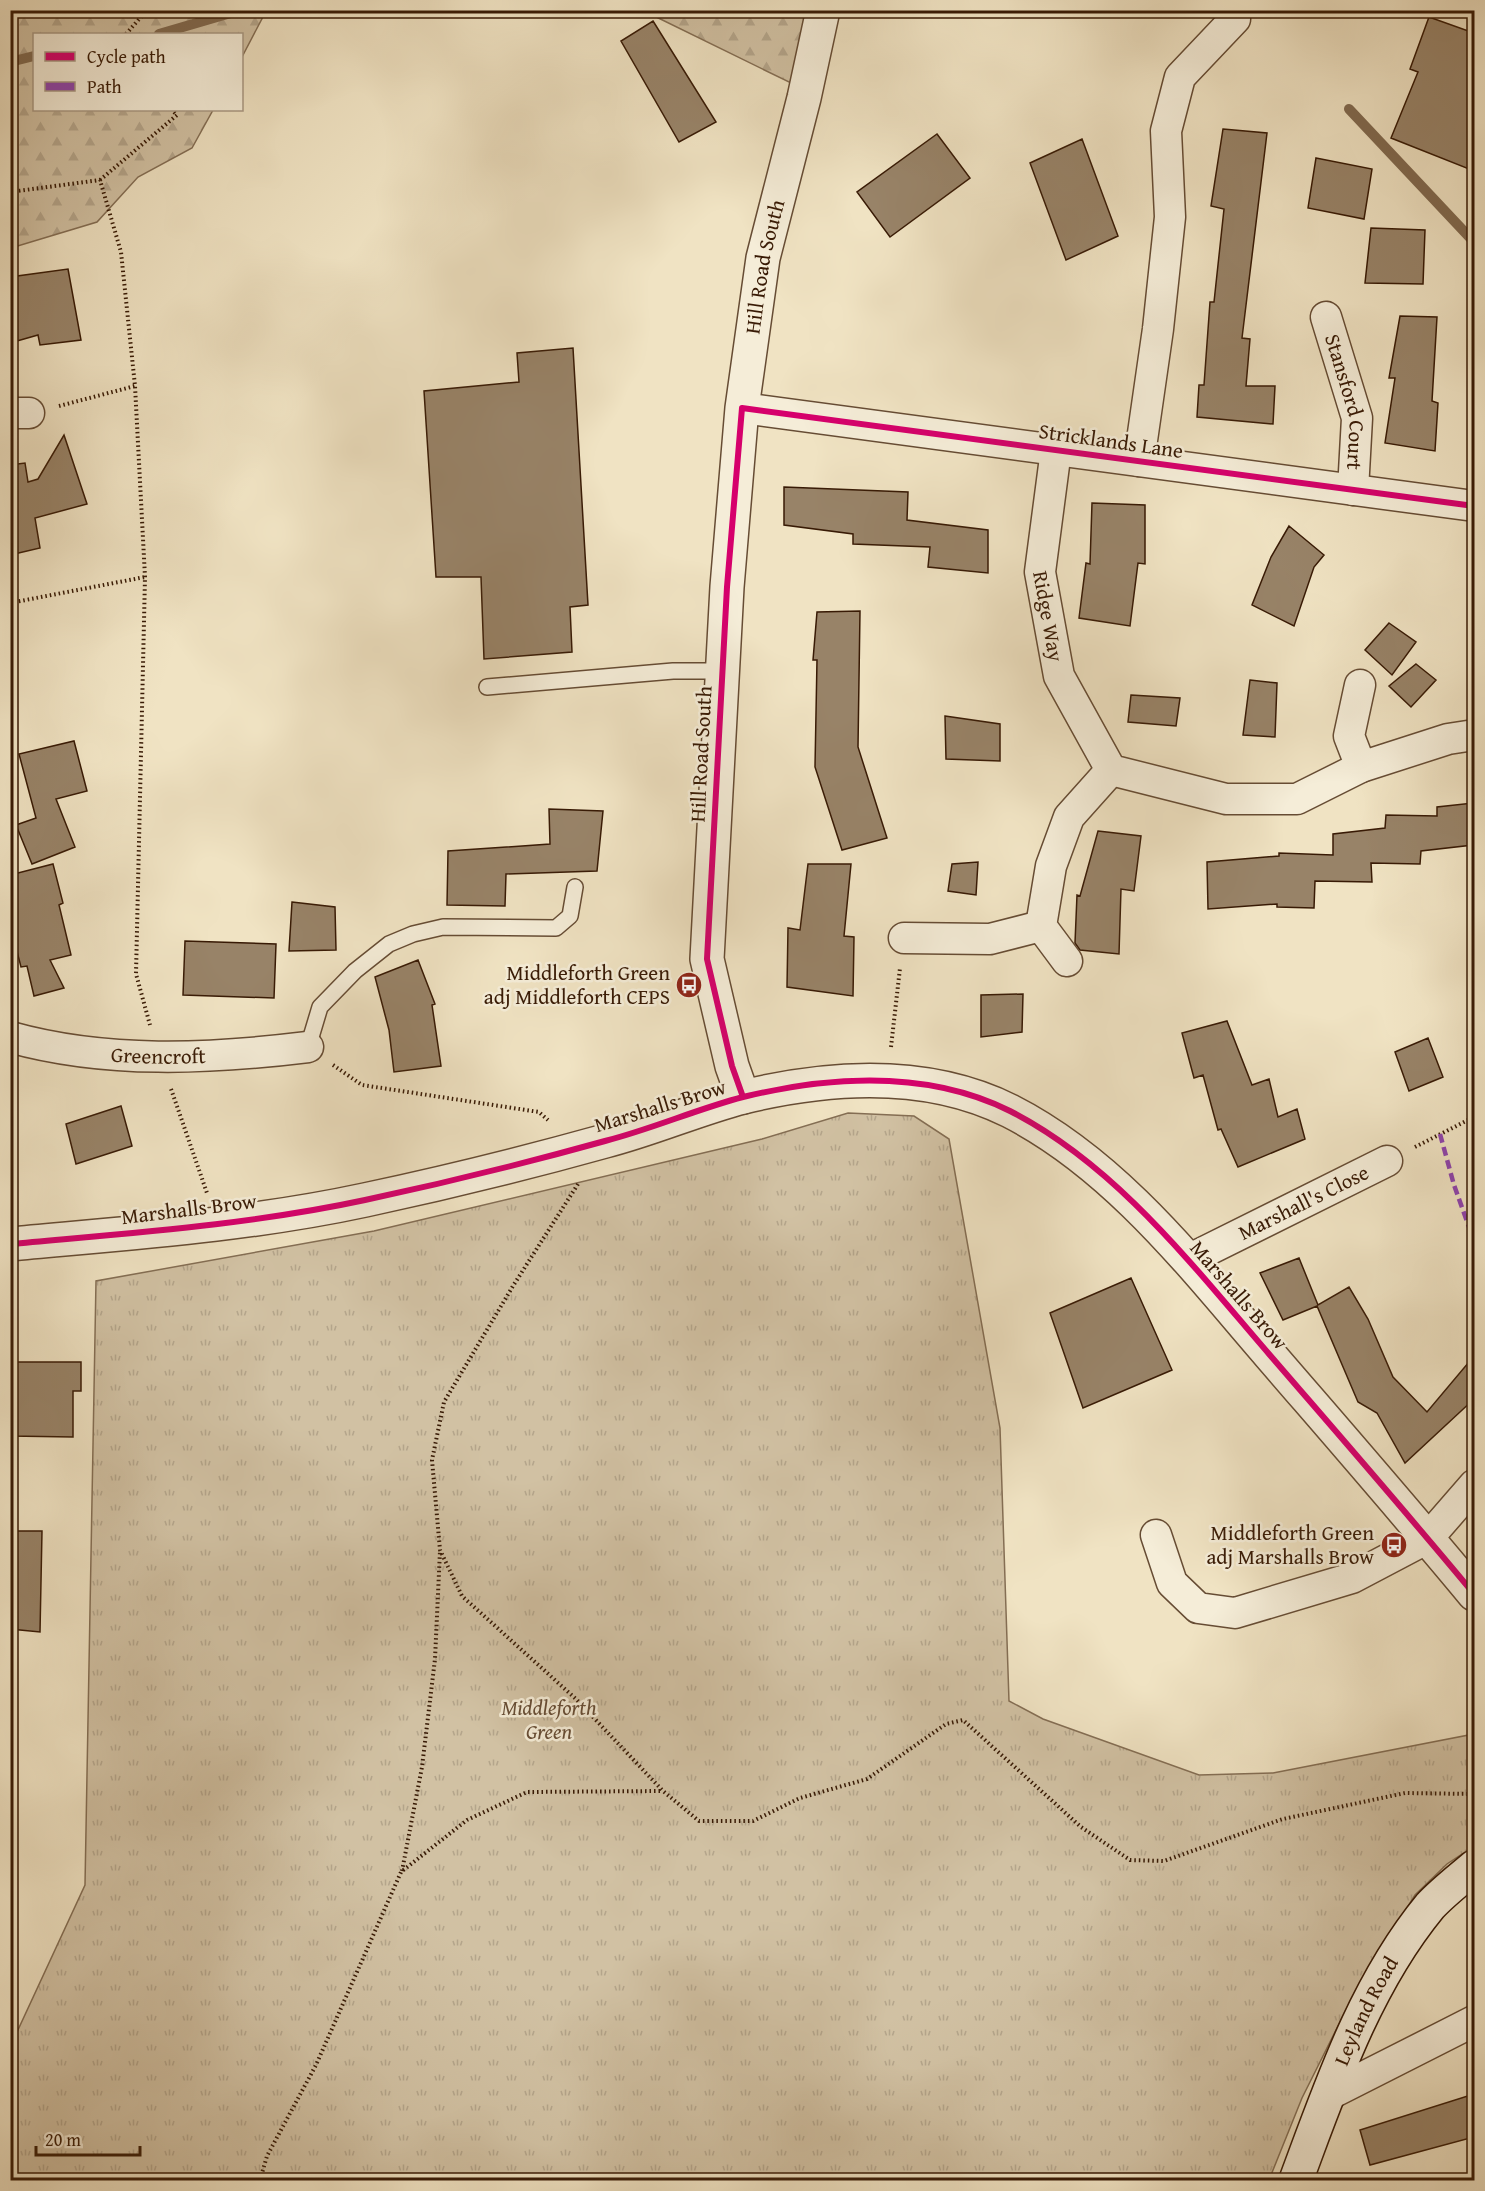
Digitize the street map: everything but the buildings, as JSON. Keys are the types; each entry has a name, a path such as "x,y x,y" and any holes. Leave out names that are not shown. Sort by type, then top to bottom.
{"street":[{"name":"Hill Road South","path":"743,1097 732,1066 707,959 722,671 742,408 763,258 804,98 823,10"},
{"path":"1139,461 1158,329 1170,217 1166,131 1180,77 1236,15"},
{"name":"Stansford Court","path":"1326,317 1358,418 1353,490"},
{"name":"Stricklands Lane","path":"742,408 1474,506"},
{"name":"Ridge Way","path":"1056,450 1040,572 1059,676 1111,770"},
{"path":"1360,684 1349,736 1361,767"},
{"path":"1066,960 1041,926 1051,866 1069,817 1111,770 1226,799 1296,799 1361,767 1448,739 1474,735"},
{"path":"904,938 990,939 1041,926"},
{"name":"Greencroft","path":"10,1036 43,1046 88,1052 159,1055 232,1056 308,1047"},
{"name":"Marshalls Brow","path":"10,1244 219,1224 363,1200 606,1141 743,1097 824,1083 887,1080 944,1089 1010,1112 1064,1145 1112,1183 1188,1260 1474,1594"},
{"name":"Marshall's Close","path":"1188,1260 1387,1161"},
{"path":"1156,1535 1172,1583 1198,1608 1235,1613 1352,1578 1428,1538 1474,1485"},
{"name":"Leyland Road","path":"1296,2181 1328,2095 1378,1983 1431,1906 1474,1867"},
{"path":"1328,2095 1474,2021"}],"lane":[{"path":"487,687 673,671 722,671"},
{"path":"308,1047 320,1007 355,972 389,944 413,934 443,927 556,928 570,916 575,887"}],"path":[{"path":"127,33 147,10"},
{"path":"10,192 100,180 177,115 173,111"},
{"path":"100,180 122,252 135,386 145,577 136,974 159,1055 219,1224"},
{"path":"20,413 135,386"},
{"path":"10,603 145,577"},
{"path":"887,1080 904,938"},
{"path":"308,1047 362,1085 539,1112 575,1149"},
{"path":"1387,1161 1472,1118 1474,1114"},
{"path":"260,2181 267,2156 316,2065 402,1872 422,1767 435,1659 440,1550 432,1460 444,1402 513,1286 606,1141"},
{"path":"440,1550 462,1596 576,1699 663,1791 699,1821 753,1821 800,1798 867,1779 946,1724 963,1720 1081,1827 1130,1860 1164,1861 1283,1819 1405,1794 1474,1794"},
{"path":"402,1872 468,1820 527,1792 663,1791"}],"green space":[{"path":"11,10 266,10 243,55 243,33 33,33 33,111 212,111 192,148 138,177 97,222 11,248"},
{"path":"644,11 809,11 791,83"},
{"name":"Middleforth Green","path":"848,1113 914,1116 949,1139 1000,1428 1009,1701 1043,1719 1199,1775 1273,1773 1474,1734 1474,1846 1447,1864 1415,1895 1356,1990 1302,2098 1269,2180 11,2180 11,2045 85,1885 96,1281 374,1231 762,1139"}],"waterway":[{"path":"162,33 241,10"},
{"path":"10,62 33,56"},
{"path":"1349,109 1474,242"}],"marked path":[{"path":"1440,1134 1454,1185 1474,1241"}],"cycle path":[{"path":"743,1097 732,1066 707,959 727,587 742,408 1474,506"},
{"path":"10,1244 233,1222 321,1209 515,1165 640,1131 743,1097 776,1090 844,1081 912,1083 946,1089 979,1098 1010,1111 1048,1133 1118,1188 1151,1220 1211,1286 1474,1594"}],"place":[{"name":"Middleforth Green adj Middleforth CEPS","path":"689,985"},
{"name":"Middleforth Green adj Marshalls Brow","path":"1394,1545"}]}
